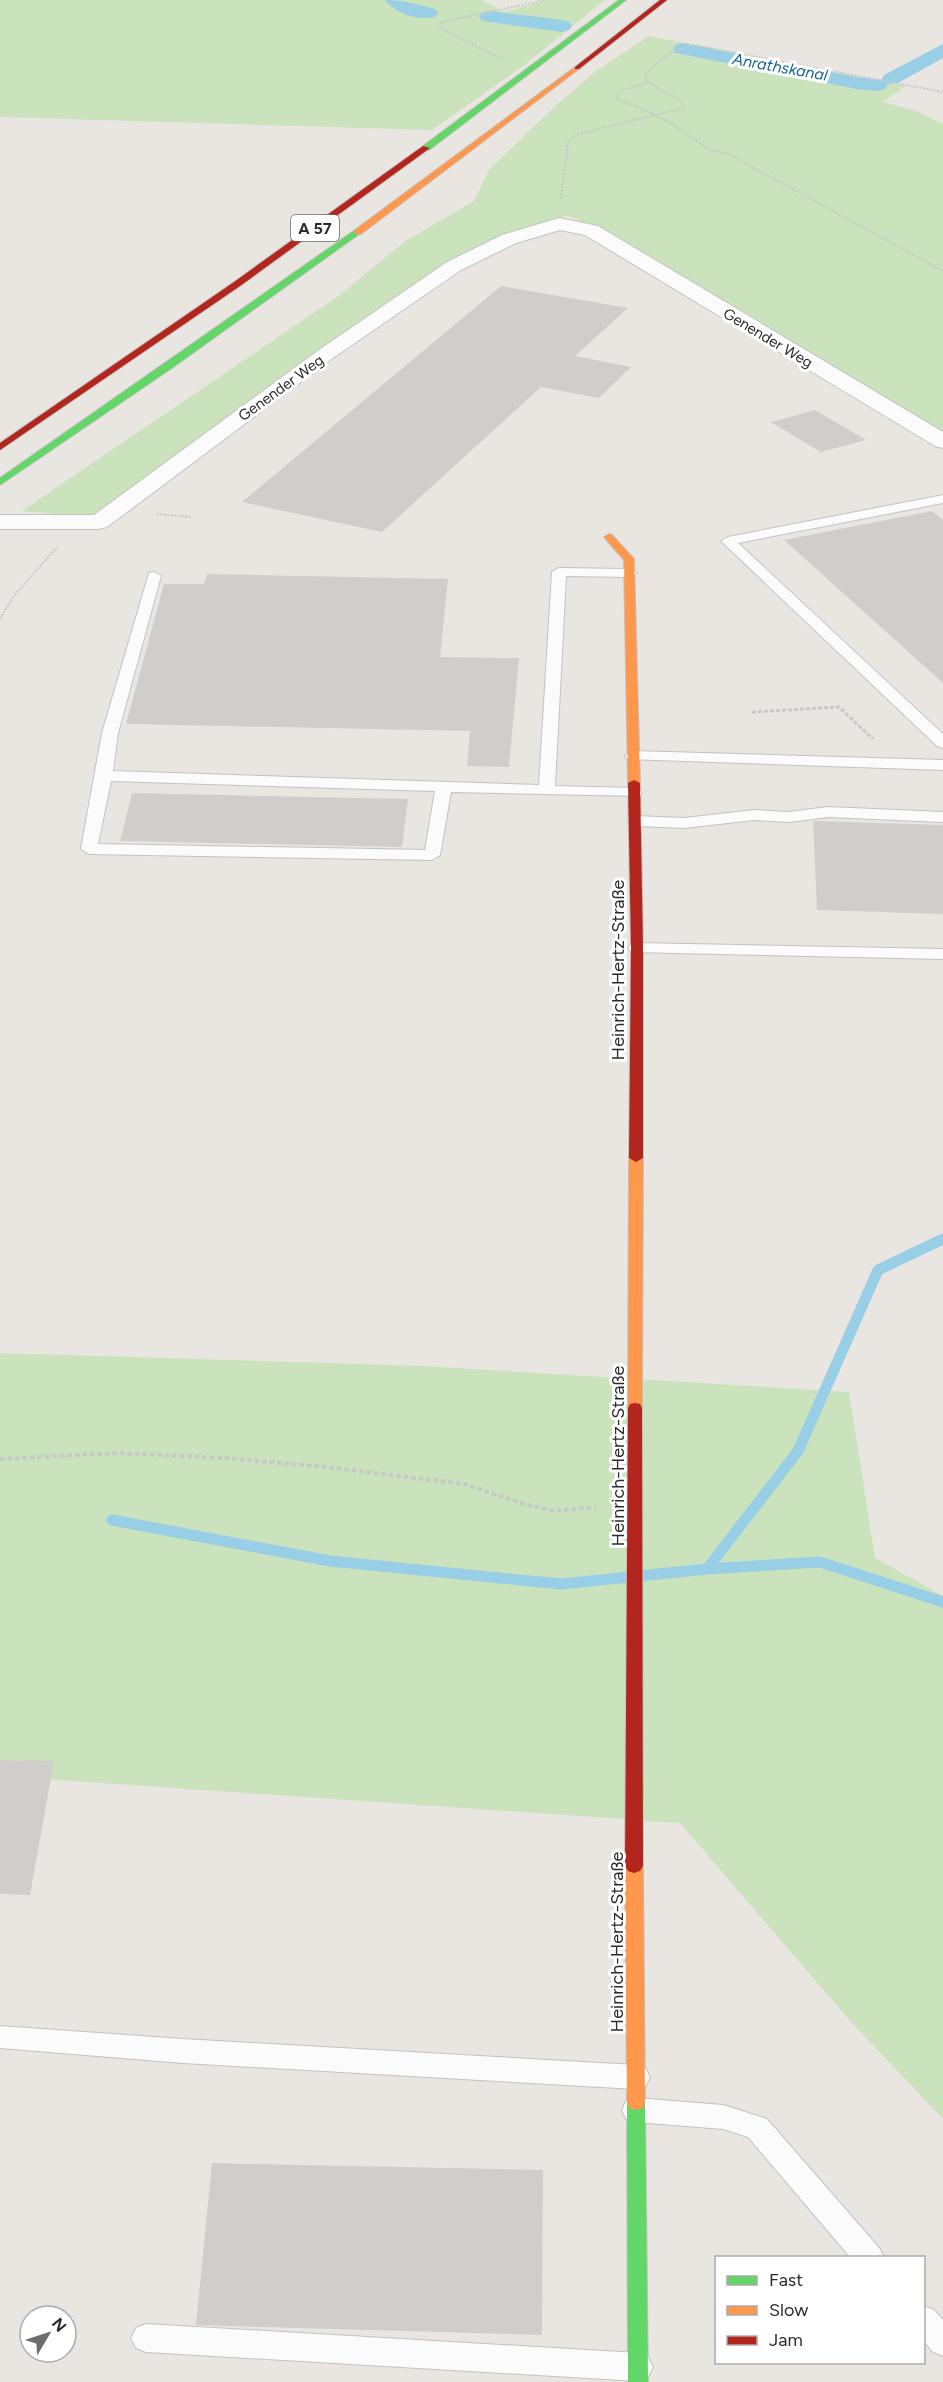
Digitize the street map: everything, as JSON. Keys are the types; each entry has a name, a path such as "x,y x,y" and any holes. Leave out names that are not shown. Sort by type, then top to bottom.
{"main road":[{"name":"A 57","path":"0,447 135,357 388,176 623,0"},
{"name":"A 57","path":"0,482 212,337 378,219 538,99 664,0"},
{"name":"Heinrich-Hertz-Straße","path":"609,537 629,559 635,821 637,948 633,1724 638,2374"}],"street":[{"name":"Genender Weg","path":"0,522 99,522 326,354 454,266 509,239 559,224 591,230 943,441"}],"lane":[{"path":"943,499 728,541 943,743"},
{"path":"547,790 559,572 630,573"},
{"path":"154,576 110,734 89,849 432,855 444,788"},
{"path":"633,756 943,765"},
{"path":"104,776 634,793"},
{"path":"635,821 684,823 754,815 789,817 828,812 943,817"},
{"path":"637,948 943,954"},
{"path":"0,2037 183,2051 636,2077"},
{"path":"636,2110 723,2117 757,2128 868,2256"},
{"path":"925,2321 943,2342"},
{"path":"146,2338 638,2374"}],"path":[{"path":"501,63 503,57 440,28 441,22 547,0"},
{"path":"648,83 646,73 672,50 694,45 943,92"},
{"path":"559,224 568,142 577,134 595,128 673,112 685,106 675,96 648,83 619,91 617,99 652,113 667,121 710,150 727,153 943,271"},
{"path":"0,619 13,597 77,523"},
{"path":"752,712 839,707 879,745"},
{"path":"0,1459 118,1454 224,1458 326,1467 464,1484 521,1503 554,1511 598,1507 635,1522"}],"green space":[{"path":"0,0 482,0 504,12 548,0 605,0 523,66 432,130 0,117"},
{"path":"649,36 906,86 883,102 916,111 943,124 943,431 598,229 568,216 494,238 442,265 330,342 92,517 22,511 337,297 407,240 474,201 489,170 555,106 595,72"},
{"path":"0,1353 423,1366 849,1392 875,1558 943,1596 943,2119 851,2022 680,1823 0,1776"}],"building":[{"path":"501,286 628,308 575,356 631,367 599,398 541,387 382,532 242,502"},
{"path":"815,410 866,440 821,452 771,422"},
{"path":"932,511 943,520 943,683 784,540"},
{"path":"207,574 448,579 440,657 519,658 509,767 467,766 470,731 126,724 164,584 204,584"},
{"path":"132,793 408,799 402,847 120,841"},
{"path":"813,821 943,825 943,914 817,910"},
{"path":"0,1760 54,1761 30,1895 0,1894"},
{"path":"212,2163 543,2170 542,2335 196,2325"}],"waterway":[{"name":"Anrathskanal","path":"394,0 412,10 428,13"},
{"name":"Anrathskanal","path":"489,17 562,26"},
{"name":"Anrathskanal","path":"683,49 856,83 878,85"},
{"name":"Anrathskanal","path":"891,79 943,50"},
{"path":"707,1569 798,1451 878,1270 943,1239"},
{"path":"112,1520 330,1561 561,1584 707,1569"},
{"path":"707,1569 820,1562 943,1602"}],"traffic: fast":[{"path":"426,148 623,0"},
{"path":"0,482 358,232"},
{"path":"636,2102 638,2382"}],"traffic: slow":[{"path":"358,232 577,68"},
{"path":"609,537 629,559 634,783"},
{"path":"635,1408 636,1158"},
{"path":"634,1866 636,2102"}],"traffic: jam":[{"path":"577,68 664,0"},
{"path":"0,447 237,284 426,148"},
{"path":"634,783 637,948 636,1158"},
{"path":"634,1866 635,1408"}]}
